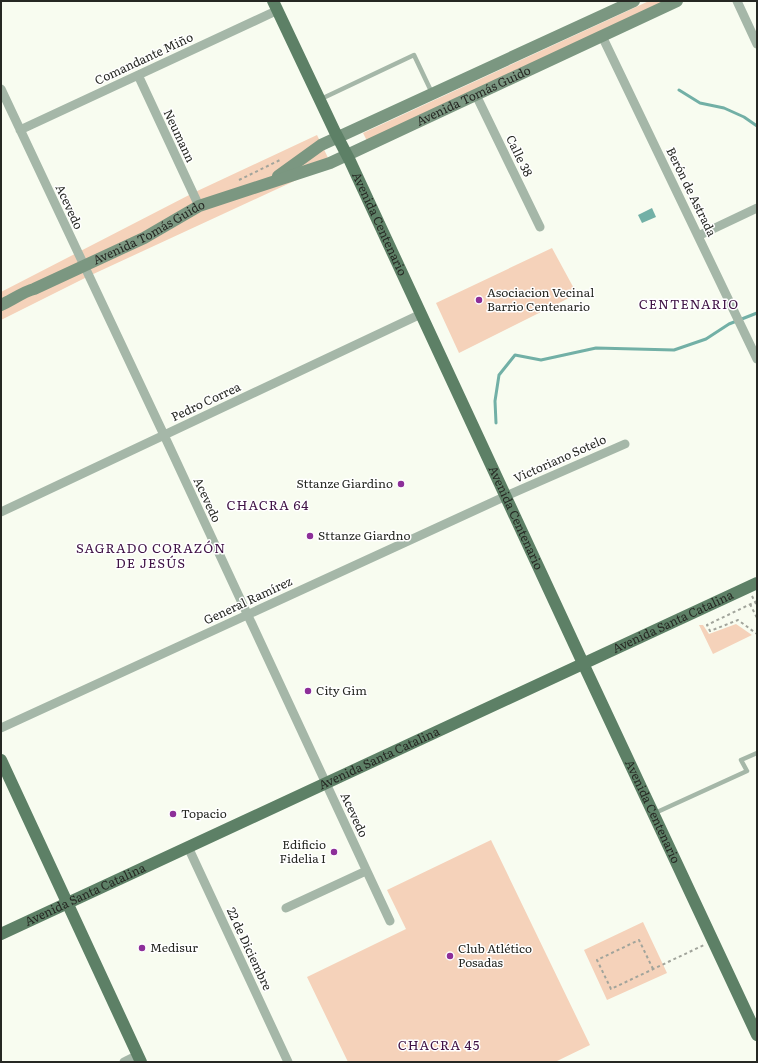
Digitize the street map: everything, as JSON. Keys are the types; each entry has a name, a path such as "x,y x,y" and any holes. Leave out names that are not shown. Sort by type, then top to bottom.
{"main road":[{"name":"Avenida Tomás Guido","path":"267,184 322,145 634,1"},
{"name":"Avenida Tomás Guido","path":"1,305 144,238 199,206 330,163 677,1"},
{"name":"Avenida Centenario","path":"276,6 319,100 347,155 757,1035"},
{"name":"Avenida Santa Catalina","path":"1,934 757,583"},
{"path":"1,760 140,1059"}],"street":[{"path":"738,1 757,44"},
{"name":"Comandante Miño","path":"20,130 138,75 276,6"},
{"name":"Berón de Astrada","path":"602,36 757,358"},
{"name":"Neumann","path":"138,75 199,206"},
{"name":"Acevedo","path":"1,89 390,921"},
{"name":"Calle 38","path":"476,95 540,227"},
{"path":"698,236 757,208"},
{"name":"Pedro Correa","path":"1,512 421,314"},
{"name":"Victoriano Sotelo","path":"506,496 625,444"},
{"name":"General Ramírez","path":"1,728 506,496"},
{"name":"22 de Diciembre","path":"188,847 288,1062"},
{"path":"286,908 366,871"},
{"path":"124,1062 140,1059"}],"lane":[{"path":"319,100 414,55 432,94"},
{"path":"653,814 746,771 741,760 757,753"}],"path":[{"path":"757,606 756,601 707,625 710,631 738,620 757,634"},
{"path":"750,604 757,618"},
{"path":"653,969 639,940 597,960 610,989 653,969 695,949"}],"shaded area":[{"path":"649,1 670,1 367,141 363,133"},
{"path":"317,135 331,164 89,276 1,320 1,292 193,193"},
{"path":"552,248 577,294 459,353 436,303"},
{"path":"736,624 752,635 713,654 699,625 703,625 709,634"},
{"name":"Club Atlético Posadas","path":"491,840 590,1045 555,1062 348,1062 307,977 406,929 387,890"},
{"path":"643,922 667,973 607,1000 584,950"}],"water":[{"path":"652,208 656,217 642,223 638,215"}],"waterway":[{"path":"679,90 700,103 724,108 744,117 757,126"},
{"path":"496,423 495,401 499,375 515,355 541,360 596,348 674,350 706,339 729,324 757,313"}],"place":[{"name":"Asociacion Vecinal Barrio Centenario","path":"479,300"},
{"name":"Sttanze Giardino","path":"401,484"},
{"name":"Sttanze Giardno","path":"310,536"},
{"name":"City Gim","path":"308,691"},
{"name":"Topacio","path":"173,814"},
{"name":"Edificio Fidelia I","path":"334,852"},
{"name":"Medisur","path":"142,948"},
{"name":"Club Atlético Posadas","path":"450,956"}],"district":[{"name":"CENTENARIO","path":"689,304"},
{"name":"CHACRA 64","path":"268,505"},
{"name":"SAGRADO CORAZÓN DE JESÚS","path":"151,556"},
{"name":"CHACRA 45","path":"439,1045"}]}
